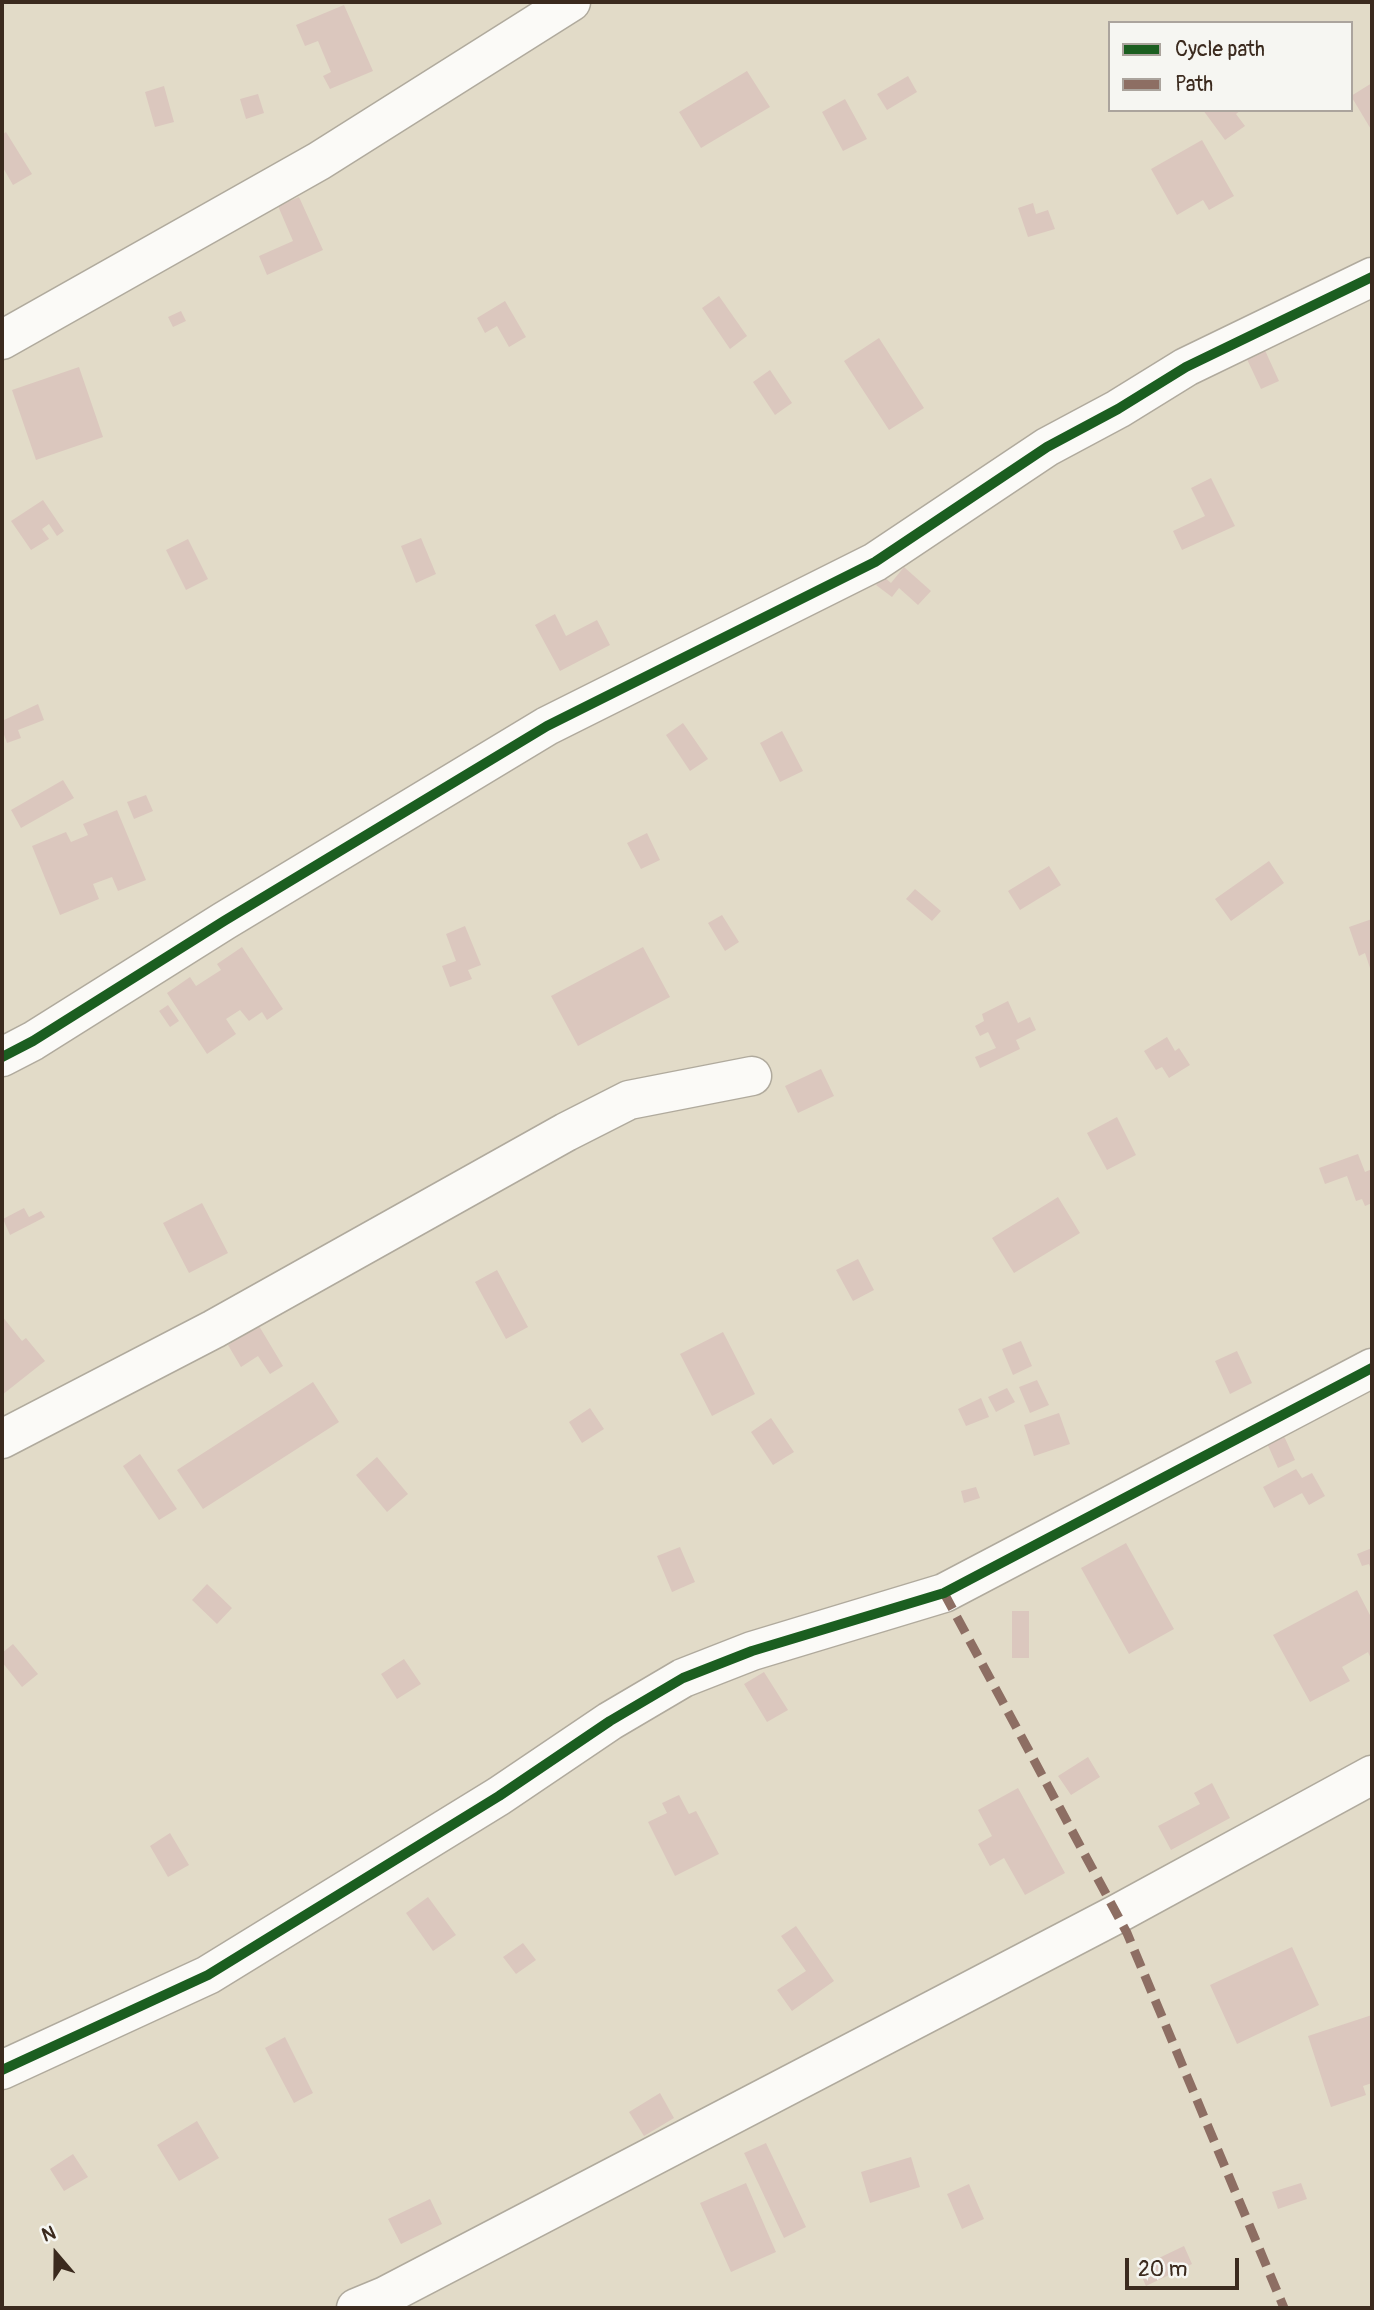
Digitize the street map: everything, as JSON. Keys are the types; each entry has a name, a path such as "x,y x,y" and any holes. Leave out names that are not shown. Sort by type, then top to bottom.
{"street":[{"path":"2,340 319,160 571,2"},
{"path":"2,1057 33,1041 236,913 547,726 875,562 1047,447 1118,409 1186,367 1372,277"},
{"path":"2,1439 214,1329 544,1144 629,1100 752,1076"},
{"path":"2,2070 208,1975 499,1796 610,1721 683,1678 752,1651 944,1593 1372,1368"},
{"path":"382,2304 1117,1914 1372,1775"}],"building":[{"path":"344,5 373,71 330,89 323,76 331,72 318,41 305,46 296,25"},
{"path":"747,71 770,107 701,148 679,112"},
{"path":"908,76 917,92 887,110 877,94"},
{"path":"1372,83 1372,131 1353,99 1353,95"},
{"path":"164,86 174,122 155,127 145,92"},
{"path":"258,94 264,113 246,119 240,99"},
{"path":"845,99 867,139 843,151 822,112"},
{"path":"1204,112 1238,112 1236,114 1245,126 1225,140"},
{"path":"6,132 32,174 13,185 2,166 2,135"},
{"path":"1202,140 1234,196 1209,210 1203,200 1177,215 1151,169"},
{"path":"299,197 323,250 267,275 259,256 293,241 278,206"},
{"path":"1033,203 1036,214 1048,210 1055,229 1028,237 1018,208"},
{"path":"719,296 747,336 730,349 702,308"},
{"path":"505,301 526,337 509,347 497,326 485,333 477,318"},
{"path":"181,311 186,321 173,327 168,317"},
{"path":"879,338 924,408 889,430 844,361"},
{"path":"1263,346 1279,381 1261,389 1245,355"},
{"path":"79,367 103,437 36,460 12,390"},
{"path":"770,370 792,403 775,415 753,382"},
{"path":"1211,478 1235,526 1182,550 1173,531 1205,516 1191,488"},
{"path":"43,500 64,531 57,536 49,524 42,529 49,539 31,550 11,521"},
{"path":"421,538 436,574 416,583 401,546"},
{"path":"188,539 208,579 186,590 166,550"},
{"path":"904,567 931,591 918,605 899,588 892,597 876,585 883,576 891,583"},
{"path":"555,614 566,636 597,620 610,645 560,671 535,625"},
{"path":"38,704 44,720 18,730 21,738 7,743 2,721"},
{"path":"683,723 708,759 690,771 666,735"},
{"path":"782,731 803,771 780,782 760,743"},
{"path":"63,780 74,798 21,828 11,810"},
{"path":"146,795 153,811 134,819 127,802"},
{"path":"117,810 146,880 118,891 112,877 93,884 99,899 60,915 32,846 66,832 71,842 88,835 83,824"},
{"path":"647,833 660,860 641,869 627,843"},
{"path":"1269,861 1284,883 1231,921 1215,899"},
{"path":"1049,866 1061,885 1020,910 1008,891"},
{"path":"915,889 941,911 932,921 906,899"},
{"path":"722,915 739,942 725,951 708,923"},
{"path":"1372,919 1372,974 1365,953 1359,956 1349,927"},
{"path":"465,926 481,965 468,970 472,979 450,987 442,966 456,961 446,934"},
{"path":"242,947 283,1009 267,1020 262,1012 249,1021 240,1010 226,1019 236,1034 207,1054 167,993 190,977 196,986 221,970 217,964"},
{"path":"643,947 670,997 578,1046 551,996"},
{"path":"1008,1001 1018,1023 1030,1017 1036,1030 1016,1040 1020,1049 980,1068 975,1057 996,1048 988,1032 980,1036 975,1026 984,1021 982,1014"},
{"path":"168,1005 179,1021 170,1027 159,1011"},
{"path":"1167,1037 1175,1051 1179,1048 1190,1065 1169,1078 1162,1067 1156,1070 1144,1051"},
{"path":"821,1069 834,1096 798,1113 785,1086"},
{"path":"1117,1117 1136,1155 1107,1170 1087,1133"},
{"path":"1358,1154 1365,1172 1372,1169 1372,1203 1365,1206 1362,1199 1356,1201 1347,1176 1325,1184 1319,1168"},
{"path":"1058,1197 1080,1233 1014,1273 992,1238"},
{"path":"202,1203 228,1253 189,1273 163,1223"},
{"path":"24,1208 29,1217 41,1211 45,1217 10,1235 3,1219"},
{"path":"858,1259 874,1290 853,1301 836,1270"},
{"path":"497,1270 528,1327 506,1339 475,1282"},
{"path":"2,1316 22,1341 26,1338 45,1361 2,1395"},
{"path":"259,1326 283,1366 270,1374 258,1356 241,1367 228,1345"},
{"path":"723,1332 755,1394 712,1416 680,1354"},
{"path":"1021,1341 1032,1366 1013,1375 1002,1349"},
{"path":"1237,1351 1252,1383 1230,1394 1215,1361"},
{"path":"1037,1380 1049,1405 1030,1413 1019,1387"},
{"path":"313,1382 339,1422 203,1509 177,1470"},
{"path":"1007,1388 1015,1402 996,1412 988,1397"},
{"path":"981,1398 989,1417 966,1426 958,1409"},
{"path":"590,1408 604,1429 582,1443 569,1422"},
{"path":"1059,1413 1070,1444 1034,1456 1024,1425"},
{"path":"771,1418 794,1452 773,1465 751,1432"},
{"path":"1283,1434 1295,1460 1278,1468 1266,1441"},
{"path":"140,1454 177,1509 159,1520 123,1466"},
{"path":"377,1457 408,1494 387,1512 356,1475"},
{"path":"1296,1469 1302,1478 1312,1473 1325,1496 1309,1505 1302,1493 1274,1508 1263,1487"},
{"path":"976,1487 980,1498 964,1503 961,1491"},
{"path":"1126,1543 1174,1629 1129,1654 1081,1568"},
{"path":"680,1547 695,1582 672,1592 657,1556"},
{"path":"1372,1548 1372,1573 1369,1564 1362,1566 1357,1554"},
{"path":"207,1584 232,1608 217,1624 192,1600"},
{"path":"1357,1590 1372,1619 1372,1661 1368,1652 1342,1667 1350,1681 1310,1702 1273,1635"},
{"path":"1012,1611 1029,1611 1029,1658 1012,1658"},
{"path":"13,1644 38,1674 22,1687 2,1662 2,1653"},
{"path":"404,1659 421,1684 397,1699 381,1674"},
{"path":"764,1672 788,1710 767,1722 744,1684"},
{"path":"1088,1757 1100,1777 1071,1795 1058,1776"},
{"path":"1212,1783 1230,1818 1171,1850 1158,1826 1200,1804 1194,1793"},
{"path":"1018,1788 1065,1873 1025,1895 1004,1858 990,1866 978,1844 992,1836 978,1810"},
{"path":"679,1795 689,1814 696,1811 719,1854 675,1876 648,1822 667,1813 662,1803"},
{"path":"170,1833 189,1865 168,1877 150,1846"},
{"path":"428,1897 456,1935 433,1951 406,1913"},
{"path":"796,1926 834,1981 792,2011 777,1990 806,1971 781,1936"},
{"path":"523,1943 536,1960 516,1974 503,1957"},
{"path":"1292,1947 1319,2005 1237,2044 1210,1985"},
{"path":"1372,2015 1372,2083 1363,2086 1366,2095 1331,2107 1308,2036"},
{"path":"285,2037 313,2093 294,2103 265,2048"},
{"path":"660,2093 674,2118 644,2136 629,2112"},
{"path":"197,2121 219,2158 179,2181 157,2145"},
{"path":"766,2143 806,2227 784,2238 744,2153"},
{"path":"73,2154 88,2177 64,2191 50,2169"},
{"path":"911,2157 920,2187 870,2203 861,2172"},
{"path":"746,2183 776,2252 731,2272 700,2203"},
{"path":"1301,2183 1307,2199 1278,2209 1272,2192"},
{"path":"969,2184 984,2219 962,2229 947,2194"},
{"path":"430,2199 442,2224 401,2244 388,2219"},
{"path":"1184,2246 1192,2264 1146,2286 1138,2268"}],"marked path":[{"path":"944,1593 1127,1933 1284,2308"}],"cycle path":[{"path":"2,1057 33,1041 224,921 547,726 875,562 1047,447 1118,409 1186,367 1372,277"},
{"path":"2,2070 208,1975 499,1796 610,1721 683,1678 752,1651 944,1593 1372,1368"}]}
